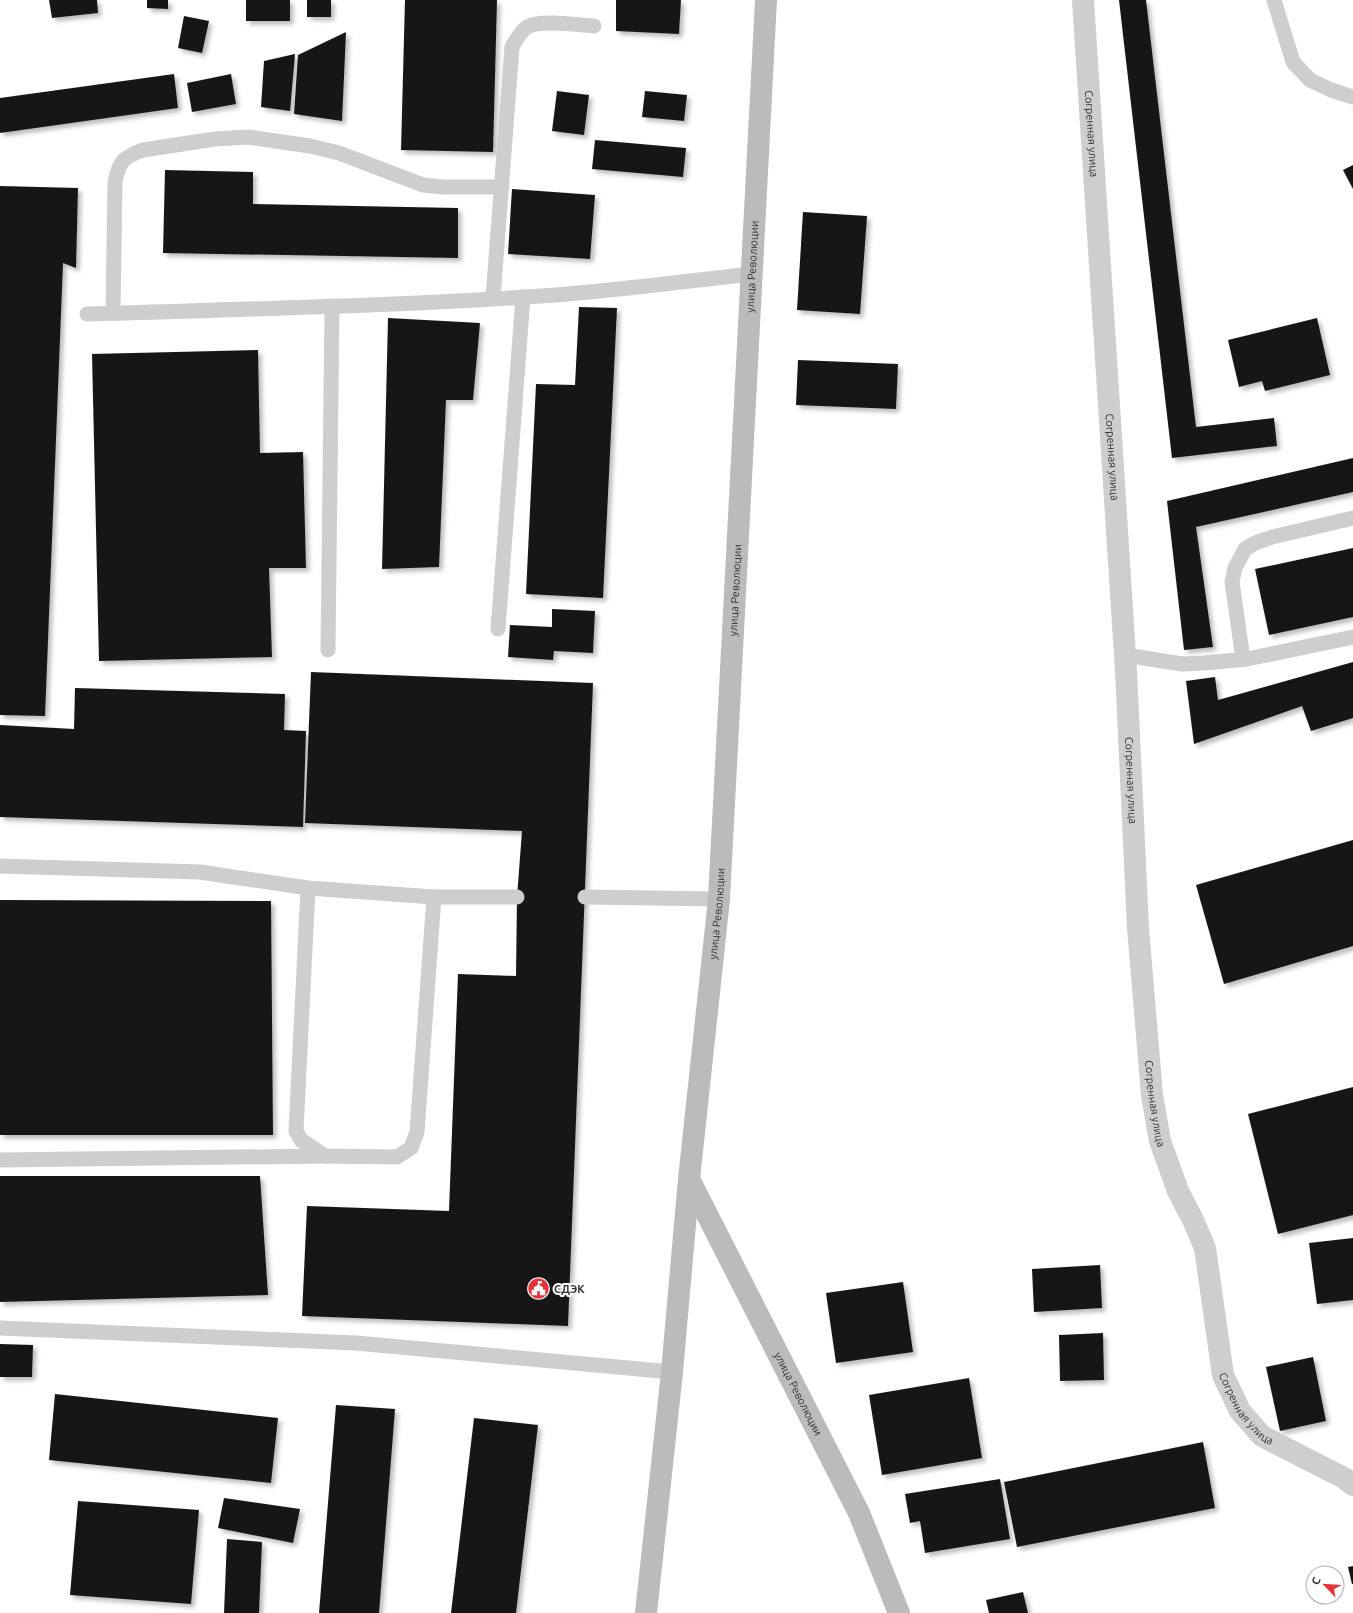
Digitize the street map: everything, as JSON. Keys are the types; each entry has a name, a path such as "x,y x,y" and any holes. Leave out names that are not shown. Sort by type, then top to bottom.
{"main road":[{"name":"улица Революции","path":"646,1613 672,1372 689,1179 719,900 766,0"},
{"name":"улица Революции","path":"689,1179 859,1513 899,1613"}],"street":[{"name":"Согренная улица","path":"1082,0 1125,655 1138,928 1152,1095 1160,1141 1178,1191 1205,1248 1223,1375 1240,1411 1262,1436 1344,1478 1353,1485"}],"lane":[{"path":"1274,0 1293,62 1310,80 1331,90 1353,97"},
{"path":"493,298 512,48 518,36 526,28 537,23 594,26"},
{"path":"113,313 115,182 118,169 124,159 133,153 143,150 215,139 248,137 310,146 339,153 423,185 443,187 502,187"},
{"path":"87,314 332,306 558,295 752,274"},
{"path":"498,629 523,297"},
{"path":"328,650 332,306"},
{"path":"1242,659 1232,582 1235,568 1245,549 1254,543 1272,537 1353,518"},
{"path":"1125,655 1182,664 1242,659 1305,648 1353,637"},
{"path":"0,866 200,872 308,888 434,897 517,896"},
{"path":"308,888 296,1131 301,1140 325,1156 396,1157 411,1148 417,1132 434,897"},
{"path":"585,897 719,900"},
{"path":"0,1160 333,1156"},
{"path":"0,1328 356,1343 672,1372"}],"building":[{"path":"49,0 97,0 98,13 52,18"},
{"path":"147,0 168,0 168,9 147,8"},
{"path":"246,0 290,0 290,21 246,21"},
{"path":"307,0 331,0 331,17 307,17"},
{"path":"405,0 497,0 493,152 401,150"},
{"path":"616,0 681,0 679,34 616,31"},
{"path":"1119,0 1146,0 1196,427 1274,418 1277,446 1172,458"},
{"path":"184,16 209,21 202,53 178,48"},
{"path":"346,32 342,121 294,114 298,55"},
{"path":"295,54 290,111 261,107 264,61"},
{"path":"174,74 178,108 0,133 0,98"},
{"path":"231,74 236,104 192,112 187,83"},
{"path":"557,91 589,95 584,135 552,131"},
{"path":"645,91 687,95 684,121 642,117"},
{"path":"595,140 686,148 683,177 592,169"},
{"path":"1353,165 1353,189 1343,170"},
{"path":"165,170 253,172 253,204 458,208 458,258 163,253"},
{"path":"0,186 78,188 76,268 63,263 45,716 0,715"},
{"path":"512,189 595,195 590,259 508,254"},
{"path":"803,212 867,216 860,314 797,310"},
{"path":"579,307 617,308 603,598 526,594 536,384 575,385"},
{"path":"388,318 480,323 473,400 446,400 439,567 382,569"},
{"path":"1317,318 1330,375 1265,391 1262,381 1239,387 1228,340"},
{"path":"258,350 260,453 303,452 306,568 269,568 272,657 99,661 92,354"},
{"path":"798,360 898,364 896,409 796,405"},
{"path":"1353,458 1353,492 1196,527 1213,647 1184,650 1167,501"},
{"path":"1353,548 1353,617 1269,635 1255,569"},
{"path":"552,609 595,611 593,653 554,651 553,660 508,657 510,625 552,627"},
{"path":"1353,662 1353,718 1311,731 1302,706 1194,744 1186,681 1215,677 1218,700"},
{"path":"311,672 593,683 568,1326 302,1316 307,1206 449,1211 458,974 516,976 517,897 522,831 305,823"},
{"path":"75,688 285,694 284,730 306,731 303,827 0,817 0,725 74,729"},
{"path":"1353,840 1353,946 1224,984 1196,885"},
{"path":"0,900 271,901 273,1135 0,1135"},
{"path":"1353,1087 1353,1215 1278,1234 1248,1114"},
{"path":"0,1176 260,1176 268,1295 0,1302"},
{"path":"1353,1238 1353,1300 1317,1304 1309,1243"},
{"path":"1100,1265 1102,1308 1034,1312 1032,1269"},
{"path":"903,1282 913,1352 836,1363 826,1293"},
{"path":"1103,1333 1104,1380 1060,1381 1059,1335"},
{"path":"0,1344 33,1345 32,1377 0,1377"},
{"path":"1313,1357 1326,1421 1280,1431 1266,1367"},
{"path":"969,1378 982,1458 882,1475 869,1395"},
{"path":"55,1394 278,1418 271,1483 49,1460"},
{"path":"336,1405 395,1409 379,1613 319,1613"},
{"path":"474,1418 538,1425 516,1613 451,1613"},
{"path":"1203,1442 1215,1508 1017,1547 1004,1482"},
{"path":"1000,1479 1010,1539 925,1553 920,1521 910,1523 905,1494"},
{"path":"224,1498 300,1509 293,1543 218,1528"},
{"path":"78,1501 199,1510 191,1604 70,1595"},
{"path":"227,1539 262,1542 259,1613 224,1613"},
{"path":"1353,1566 1353,1584 1352,1584 1348,1567"},
{"path":"1023,1592 1028,1613 989,1613 986,1600"}],"place":[{"name":"СДЭК","path":"538,1289"}]}
